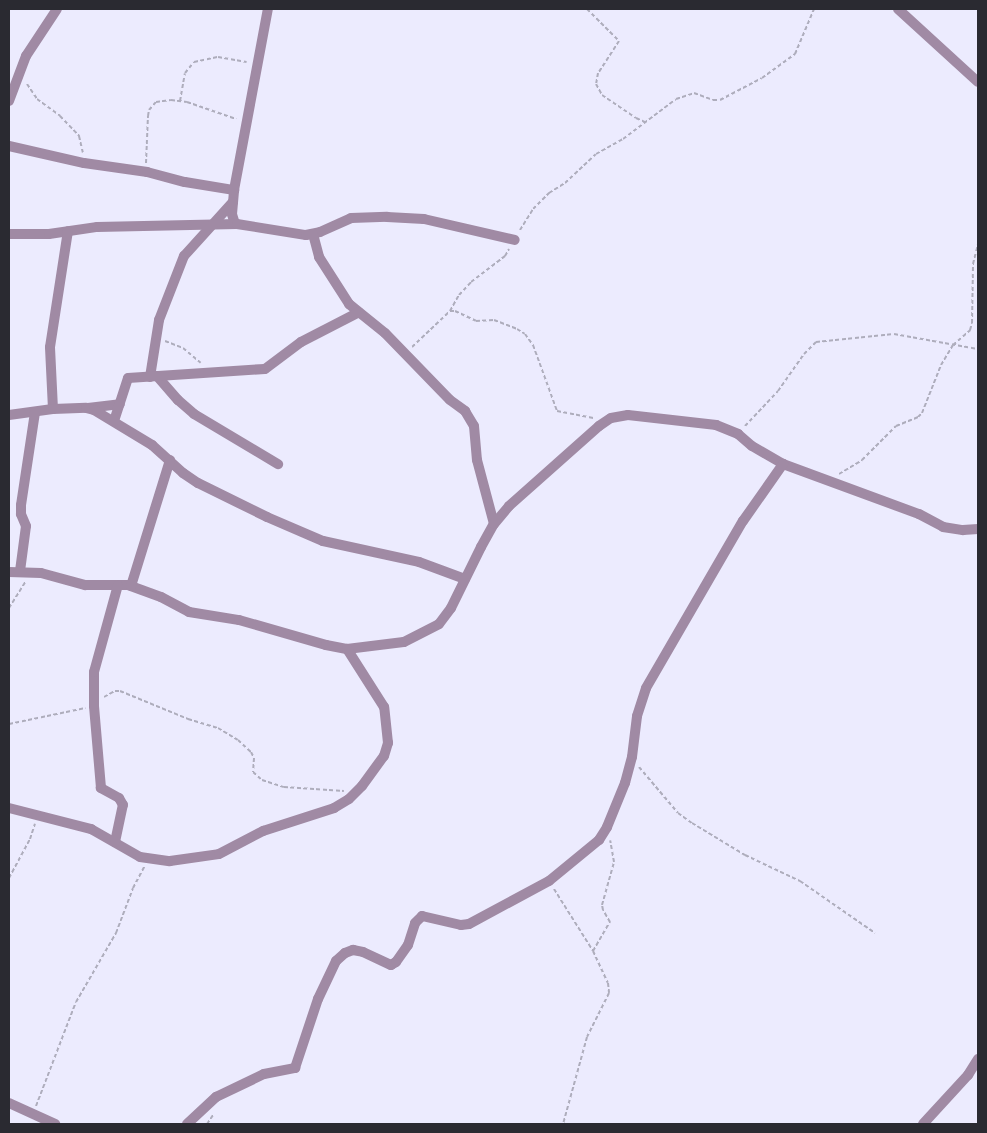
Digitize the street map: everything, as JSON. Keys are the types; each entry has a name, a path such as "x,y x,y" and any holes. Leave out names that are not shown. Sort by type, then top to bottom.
{"street":[{"path":"9,101 19,71 31,46 57,9"},
{"path":"236,224 232,214 234,190 268,9"},
{"path":"898,9 978,82"},
{"path":"9,146 84,164 147,172 185,182 234,190"},
{"path":"233,202 210,224 184,256 168,294 156,338 154,377 194,414 278,464"},
{"path":"9,234 49,234 97,227 236,224 286,233 313,234 351,218 387,217 424,219 514,240"},
{"path":"53,409 50,347 68,231"},
{"path":"313,234 319,257 338,289 450,400 465,411 474,426 477,460 494,524"},
{"path":"114,420 126,380 213,371 245,372 266,370 301,342 360,312"},
{"path":"9,414 120,404"},
{"path":"87,408 114,420 152,445 183,473 198,483 314,538 419,562 465,579"},
{"path":"20,571 26,526 21,514 21,505 34,412"},
{"path":"9,572 32,572 81,585 132,586 152,592 195,614 238,620 326,645 347,649 404,642 424,634 439,624 452,608 494,524 509,506 610,418 642,415 716,426 738,434 752,446 782,464 918,514 943,526 963,530 978,529"},
{"path":"132,586 170,460"},
{"path":"187,1124 216,1097 264,1074 295,1068 322,990 336,961 345,954 357,950 391,965 396,962 408,945 415,923 422,916 461,925 469,924 548,881 599,840 607,827 625,783 632,757 637,716 646,688 743,521 782,464"},
{"path":"115,842 124,805 119,798 101,788 94,706 94,672 118,585"},
{"path":"9,808 100,833 140,857 181,860 219,854 263,831 334,808 356,792 384,756 388,730 384,707 347,649"},
{"path":"923,1124 968,1075 978,1059"},
{"path":"9,1103 33,1112 55,1124"}],"path":[{"path":"587,9 619,41 598,73 596,84 602,95 636,118 646,122"},
{"path":"407,356 414,343 450,311 459,295 484,270 505,256 514,240 519,237 520,229 533,209 549,193 577,173 596,154 618,143 657,112 686,95 694,93 713,100 720,100 762,78 794,54 814,9"},
{"path":"180,101 185,73 194,62 200,59 218,58 259,64"},
{"path":"19,71 37,99 60,116 79,136 84,164"},
{"path":"147,172 146,128 149,110 161,100 180,101 220,112 245,125"},
{"path":"826,480 862,460 896,426 918,418 924,408 941,365 953,345 970,330 972,323 973,264 978,244"},
{"path":"450,311 476,321 494,320 525,334 534,345 557,411 569,415 610,418"},
{"path":"738,434 778,391 804,354 816,342 894,334 978,349"},
{"path":"156,338 184,348 213,371"},
{"path":"9,608 32,572"},
{"path":"9,724 94,706 108,694 120,691 188,719 218,728 238,740 253,755 253,772 262,780 284,787 356,792"},
{"path":"632,757 655,788 678,813 745,856 800,881 875,934"},
{"path":"9,878 30,838 37,817"},
{"path":"593,951 610,922 602,905 614,862 607,827"},
{"path":"33,1112 76,1002 116,933 133,888 149,859"},
{"path":"548,881 593,951 608,983 609,993 587,1037 563,1124"}]}
